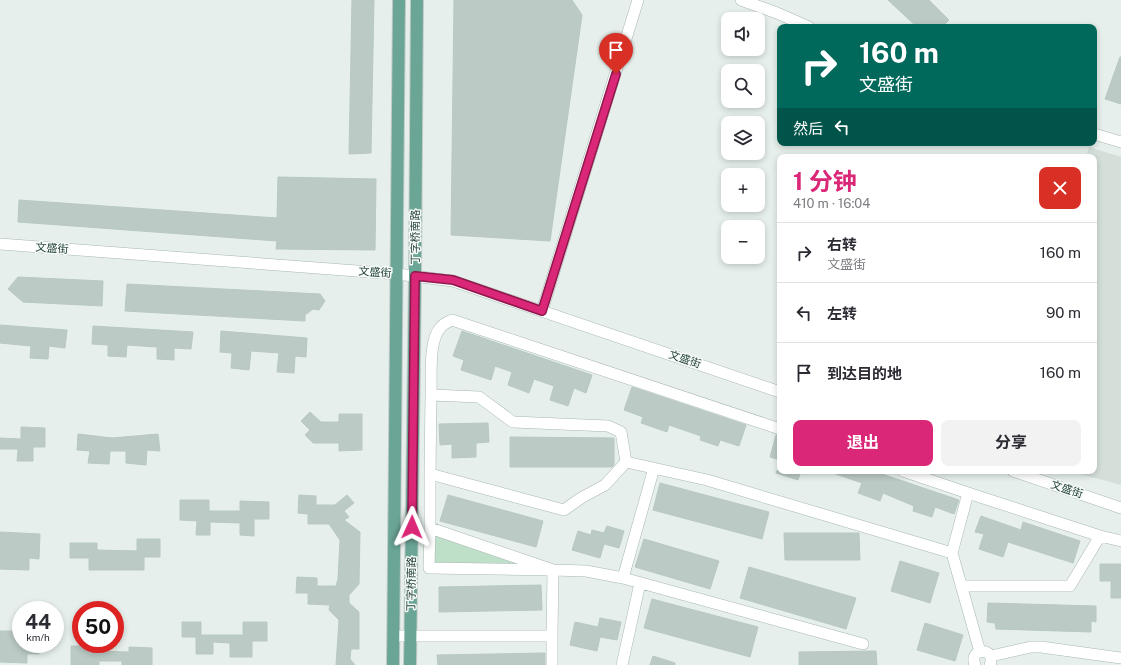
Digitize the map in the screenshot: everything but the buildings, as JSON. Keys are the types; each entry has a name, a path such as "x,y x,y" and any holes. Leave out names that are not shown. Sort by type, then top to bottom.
{"main road":[{"name":"丁字桥南路","path":"393,665 399,0"},
{"name":"丁字桥南路","path":"410,665 417,0"}],"street":[{"path":"542,311 638,0"},
{"path":"741,0 802,24"},
{"path":"1097,135 1121,142"},
{"name":"文盛街","path":"0,244 397,274 453,280 777,391"},
{"path":"777,429 452,320 441,326 436,336 433,349 430,474 430,568 586,571 623,578 863,644"},
{"path":"432,395 479,397 513,422 608,426 621,432 626,462"},
{"path":"626,462 707,480 952,553"},
{"path":"430,474 564,510 581,498 605,485 626,462"},
{"path":"623,578 654,468"},
{"path":"912,474 1100,536 1121,541"},
{"name":"文盛街","path":"1022,474 1121,508"},
{"path":"968,493 952,553 980,652"},
{"path":"430,528 553,570"},
{"path":"961,586 1070,586 1100,536"},
{"path":"552,665 553,570"},
{"path":"622,665 640,583"},
{"path":"394,636 552,636"},
{"path":"980,652 985,652 990,660 1031,647 1120,657"},
{"path":"975,665 974,658 980,652"}],"shaded area":[{"path":"1089,147 1121,157 1121,485 1080,474 1097,474 1097,154 1087,154"}],"green space":[{"path":"435,534 527,565 434,563"}],"route":[{"path":"412,527 415,276 453,280 542,311 616,74"}]}
